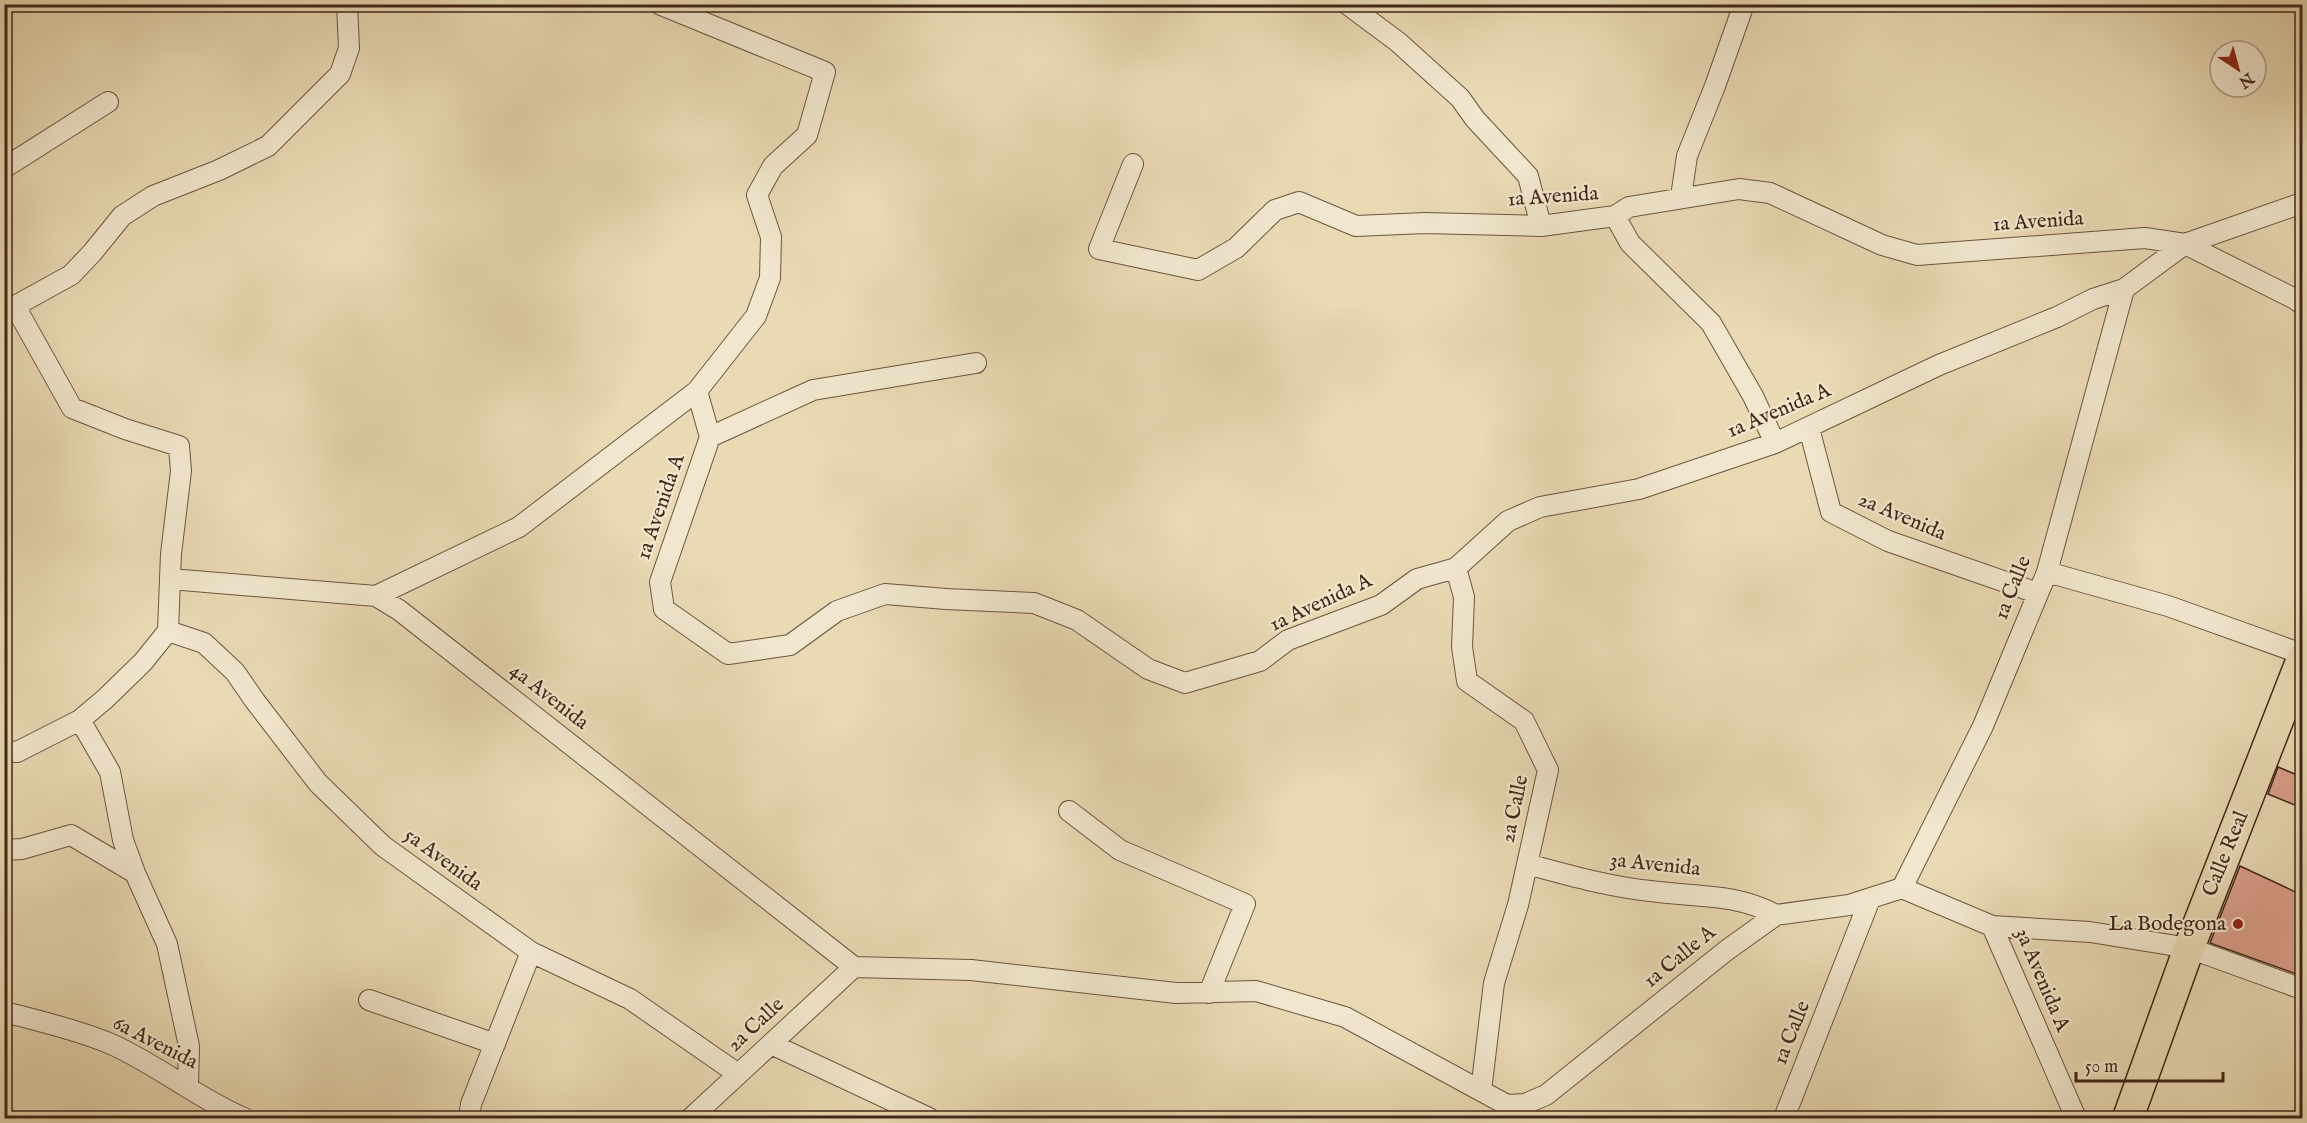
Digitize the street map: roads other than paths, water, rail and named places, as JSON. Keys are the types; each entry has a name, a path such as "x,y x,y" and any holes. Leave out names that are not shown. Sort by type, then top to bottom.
{"main road":[{"name":"Calle Real","path":"2128,1119 2189,948 2302,659"}],"street":[{"path":"4,751 17,752 80,720 143,662 168,631 171,554 181,471 179,446 125,429 72,408 10,306 71,275 122,216 153,196 209,174 268,146 340,74 349,48 347,4"},
{"path":"376,596 519,526 697,391 756,316 770,278 771,237 757,195 773,166 807,135 825,72 659,4"},
{"path":"1347,4 1398,42 1460,98 1475,119 1528,176 1541,226"},
{"path":"1681,197 1687,156 1744,4"},
{"path":"4,168 108,102"},
{"name":"1a Avenida","path":"1133,164 1099,249 1198,270 1236,248 1275,210 1299,202 1356,226 1425,223 1541,226 1615,216 1629,207 1739,189 1770,192 1882,245 1917,255 2145,238 2185,244 2295,298 2302,304"},
{"name":"1a Avenida","path":"2185,244 2302,202"},
{"path":"1615,216 1629,243 1711,323 1753,396 1775,442"},
{"name":"1a Avenida A","path":"710,437 660,582 664,609 728,654 790,645 837,611 885,594 1034,603 1077,620 1148,669 1185,683 1260,661 1288,640 1380,604 1417,579 1456,568 1508,521 1540,507 1639,489 1775,442 1939,365 2057,317 2092,299 2124,289 2185,244"},
{"name":"1a Calle","path":"1902,888 1983,726 2047,572 2124,289"},
{"path":"697,391 710,437 813,390 976,363"},
{"name":"2a Avenida","path":"1809,428 1831,512 1888,541 2037,593"},
{"name":"2a Calle","path":"1456,568 1464,597 1462,646 1467,681 1524,721 1548,770 1518,905 1494,983 1481,1091"},
{"path":"2047,572 2168,606 2302,654"},
{"name":"4a Avenida","path":"170,579 376,596 399,610 854,967"},
{"name":"5a Avenida","path":"168,631 204,643 235,672 318,783 383,846 531,952 630,999 738,1074"},
{"path":"80,720 110,772 123,840 135,873 167,944 189,1046 188,1086"},
{"path":"1069,811 1120,850 1245,904 1209,993"},
{"path":"4,850 22,849 71,836 135,873"},
{"name":"3a Avenida","path":"1527,864 1599,884 1660,893 1708,895 1762,907 1776,915"},
{"path":"1902,888 1992,926 2090,932 2189,948 2302,989"},
{"name":"1a Calle A","path":"1517,1115 1525,1104 1546,1095 1727,950 1776,915 1849,905 1902,888"},
{"name":"1a Calle","path":"1784,1119 1870,899"},
{"name":"3a Avenida A","path":"1992,926 2076,1119"},
{"path":"469,1119 471,1104 531,952"},
{"path":"854,967 971,970 1176,993 1256,991 1345,1017 1481,1091 1517,1115"},
{"name":"2a Calle","path":"691,1119 854,967"},
{"path":"369,1000 495,1044"},
{"name":"6a Avenida","path":"4,1012 110,1043 188,1086 219,1113 244,1119"},
{"path":"771,1044 929,1119"}],"place":[{"name":"La Bodegona","path":"2238,924"}]}
